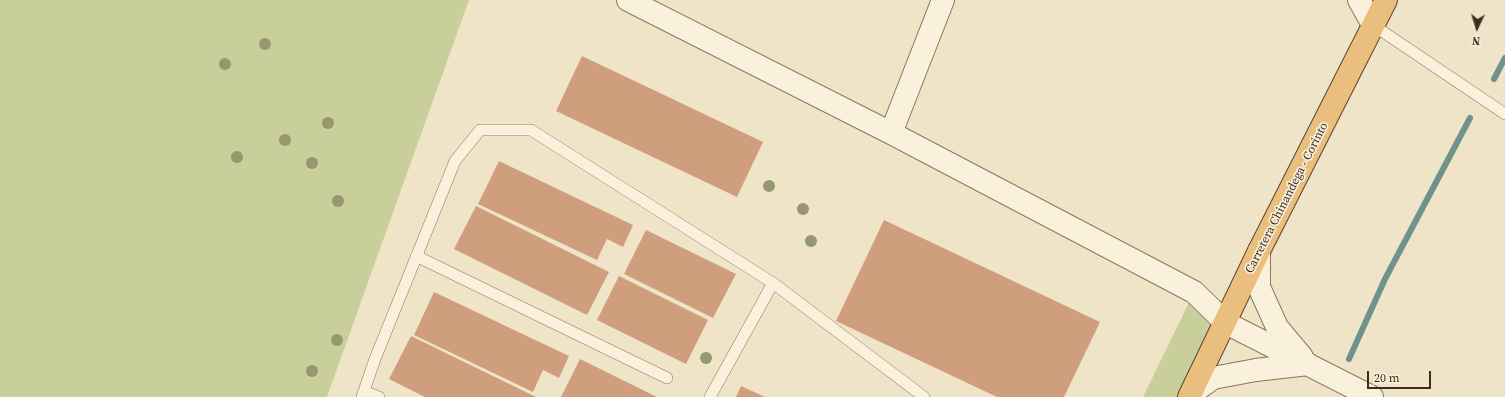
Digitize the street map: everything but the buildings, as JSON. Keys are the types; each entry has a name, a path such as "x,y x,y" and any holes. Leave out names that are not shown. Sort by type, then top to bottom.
{"highway":[{"name":"Carretera Chinandega - Corinto","path":"1190,395 1259,252 1386,0"}],"street":[{"path":"628,0 891,133 1194,292 1226,323 1372,397"},
{"path":"891,133 943,0"},
{"path":"1359,0 1373,25"},
{"path":"1259,252 1259,287 1277,327 1308,364"},
{"path":"1190,395 1213,378 1256,370 1308,364"}],"lane":[{"path":"1373,25 1505,114"},
{"path":"379,397 363,394 375,359 455,161 480,130 531,130 773,283 924,397"},
{"path":"416,256 667,378"},
{"path":"710,397 773,283"}],"green space":[{"path":"0,0 469,0 327,397 0,397"},
{"path":"1194,292 1226,323 1189,397 1143,397"}],"waterway":[{"path":"1494,79 1505,58"},
{"path":"1349,359 1385,279 1470,118"}]}
